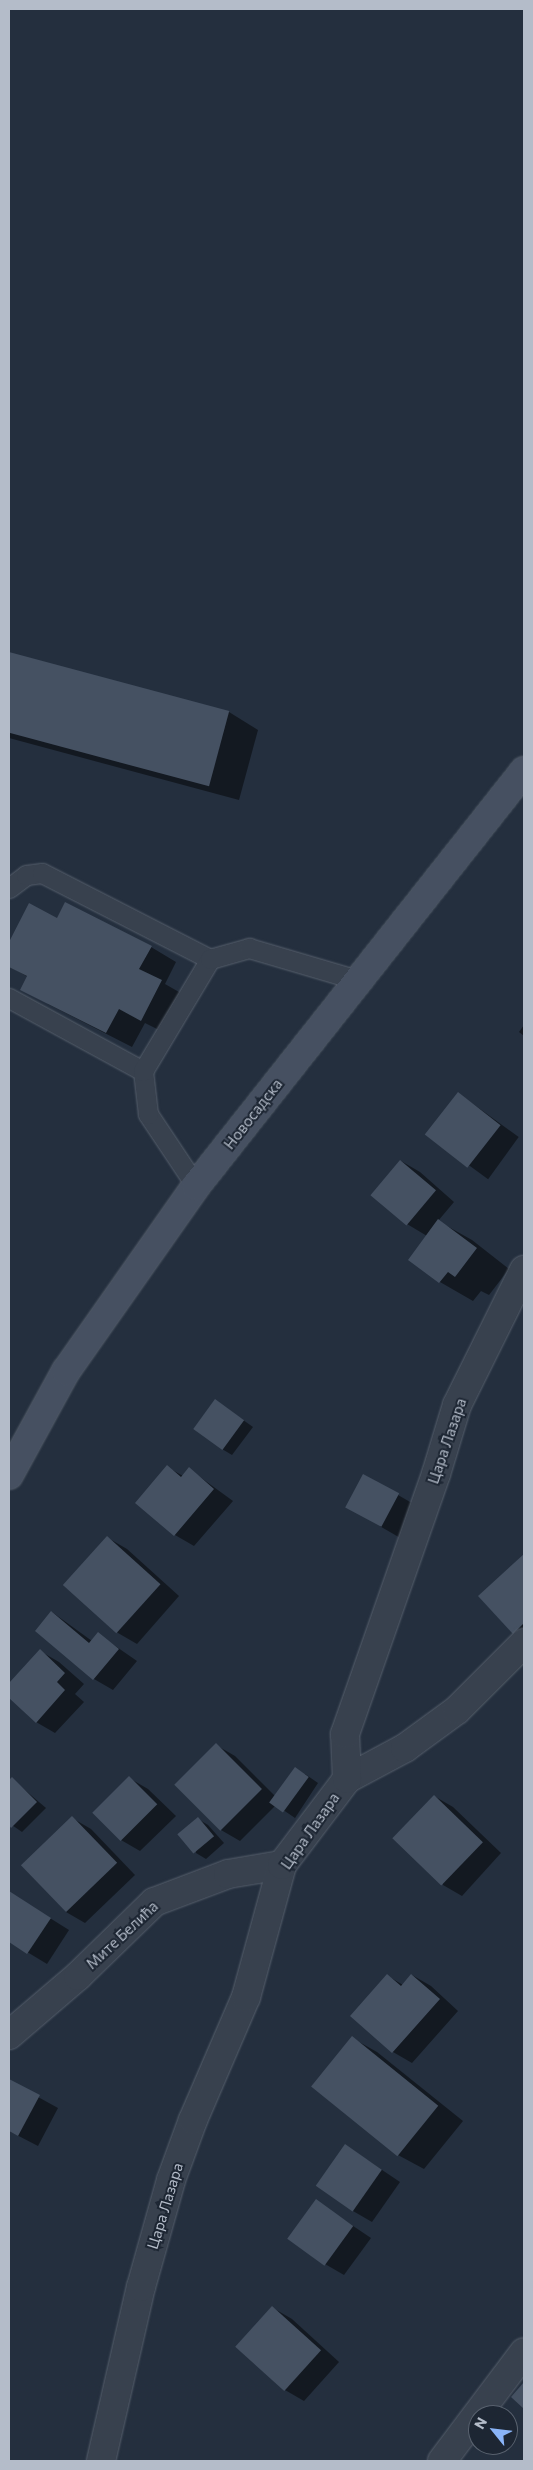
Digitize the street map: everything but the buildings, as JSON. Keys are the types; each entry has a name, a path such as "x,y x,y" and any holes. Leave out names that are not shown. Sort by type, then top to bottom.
{"main road":[{"name":"Новосадска","path":"9,1475 66,1371 196,1186 524,771"}],"street":[{"name":"Цара Лазара","path":"101,2461 141,2287 171,2180 193,2120 246,1997 282,1865 347,1779 345,1734 436,1474 457,1405 524,1270"},
{"path":"347,1779 404,1748 457,1710 524,1643"},
{"name":"Мите Белића","path":"9,2034 78,1976 154,1902 228,1874 282,1865"},
{"path":"442,2461 524,2352"}],"lane":[{"path":"9,888 26,875 42,873 210,959 249,948 358,980"},
{"path":"196,1186 148,1114 143,1071 210,959"},
{"path":"9,998 143,1071"}]}
